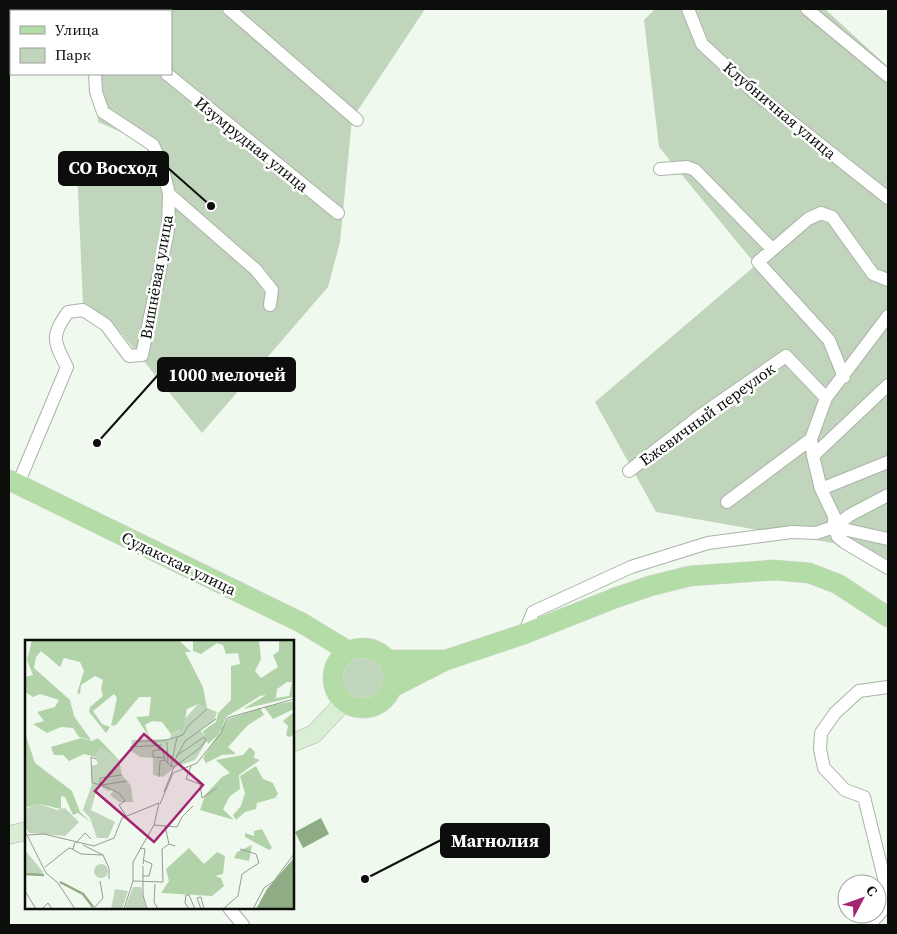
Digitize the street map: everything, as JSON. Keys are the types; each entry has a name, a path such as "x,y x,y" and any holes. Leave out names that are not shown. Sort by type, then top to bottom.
{"main road":[{"name":"Судакская улица","path":"13,482 302,623 348,651"},
{"path":"393,687 394,673 388,660 376,650 362,647 348,651 334,666 333,686 344,702 362,709 381,704 393,687 446,660 524,634 615,598 650,586 690,576 774,570 809,573 838,584 888,617"},
{"path":"388,660 446,660"},
{"path":"294,742 314,734 344,702"},
{"path":"9,835 25,832"}],"street":[{"path":"229,9 357,120"},
{"name":"Клубничная улица","path":"688,9 702,44 754,92 888,198"},
{"path":"807,9 888,76"},
{"name":"Вишнёвая улица","path":"13,482 67,367 56,345 58,326 68,312 84,310 106,325 129,356 142,355 168,231 169,194 162,162 153,145 103,112 96,92 96,75"},
{"name":"Изумрудная улица","path":"168,75 338,213"},
{"path":"660,170 687,167 695,170 772,249"},
{"path":"169,194 256,270 272,290 270,305"},
{"path":"844,377 829,340 758,262 808,219 821,213 832,217 873,274 888,280"},
{"path":"888,316 844,377 826,398 810,439 822,489 834,516 834,527 838,537 888,568"},
{"name":"Ежевичный переулок","path":"629,471 701,415 786,356 826,398"},
{"path":"813,456 888,385"},
{"path":"727,502 810,439"},
{"path":"822,489 888,462"},
{"path":"524,634 533,612 631,567 708,543 792,532 816,533 834,527 850,515 888,495"},
{"path":"834,527 888,539"},
{"path":"868,925 885,908 888,894 864,798 844,790 824,768 820,749 821,733 835,713 859,692 888,687"},
{"path":"230,909 243,925"}],"green space":[{"path":"425,9 352,119 340,242 328,287 202,433 113,323 83,304 77,169 157,164 151,145 98,122 94,75 172,75 172,10 88,10"},
{"path":"655,9 825,9 888,67 888,569 844,545 656,512 595,402 756,265 659,147 644,20"},
{"path":"367,658 374,661 380,667 383,678 382,686 374,695 367,698 359,698 352,695 344,686 343,674 346,667 355,659"}],"shaded area":[{"path":"321,818 329,834 303,848 295,832"}],"place":[{"name":"СО Восход","path":"211,206"},
{"name":"1000 мелочей","path":"97,443"},
{"name":"Магнолия","path":"365,879"}]}
